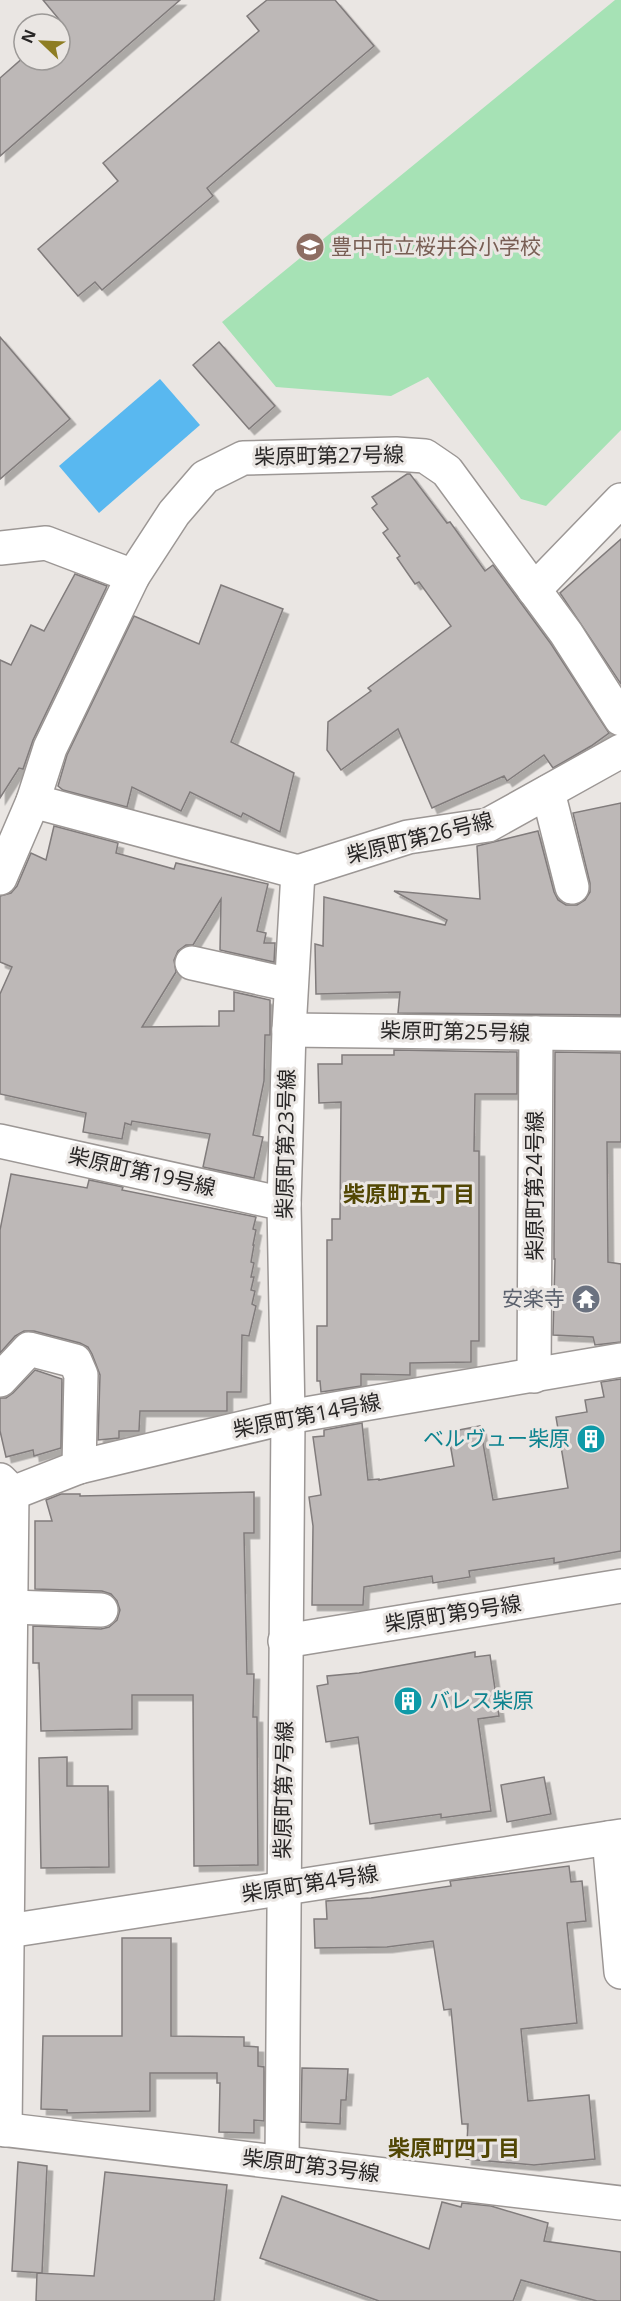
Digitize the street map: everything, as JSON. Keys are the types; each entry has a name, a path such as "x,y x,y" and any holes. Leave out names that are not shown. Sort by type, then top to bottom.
{"street":[{"name":"柴原町第27号線","path":"0,878 33,801 50,748 133,576 174,513 205,477 243,458 396,454 425,456 447,471 566,633 621,719"},
{"path":"534,590 621,500"},
{"path":"0,548 46,543 133,576"},
{"name":"柴原町第26号線","path":"298,872 408,837 488,825 621,751"},
{"path":"548,792 572,887"},
{"path":"33,801 298,872"},
{"name":"柴原町第23号線","path":"288,1417 284,1204 289,1030 298,872"},
{"path":"192,963 291,986"},
{"name":"柴原町第25号線","path":"289,1030 621,1034"},
{"name":"柴原町第24号線","path":"534,1376 536,1033"},
{"name":"柴原町第19号線","path":"0,1141 284,1204"},
{"path":"0,1380 29,1349 75,1361 81,1376 79,1467"},
{"name":"柴原町第14号線","path":"4,1490 79,1467 288,1417 621,1360"},
{"name":"柴原町第7号線","path":"282,2163 288,1417"},
{"path":"2,2130 5,1711 11,1608 4,1490"},
{"name":"柴原町第9号線","path":"285,1641 621,1586"},
{"path":"11,1608 101,1610"},
{"path":"615,1837 621,1972"},
{"name":"柴原町第4号線","path":"4,1930 615,1837"},
{"name":"柴原町第3号線","path":"2,2130 621,2203"}],"green space":[{"path":"615,0 621,0 621,430 546,506 521,499 428,377 391,396 276,387 222,322"}],"water":[{"path":"160,379 200,425 99,513 59,466"}],"building":[{"path":"43,0 180,0 0,156 0,78 12,68 12,72 72,72 72,12 53,12"},
{"path":"267,0 335,0 374,46 207,188 213,196 102,290 95,282 78,296 38,249 118,181 103,163 259,31 247,16"},
{"path":"0,337 70,419 0,479"},
{"path":"219,342 275,406 249,429 193,365"},
{"path":"410,474 447,523 450,522 485,571 493,565 551,644 609,733 553,768 544,755 507,781 504,776 432,808 398,729 341,770 327,750 328,722 371,691 368,688 451,626 419,582 415,584 397,558 400,556 383,533 388,529 372,508 377,504 372,497"},
{"path":"621,539 621,684 560,593"},
{"path":"75,574 107,586 33,740 23,769 19,768 0,798 0,660 11,665 31,625 44,631"},
{"path":"221,585 283,609 231,742 294,773 280,832 243,813 241,817 190,792 181,811 132,787 127,807 63,790 58,786 67,755 134,616 199,644"},
{"path":"621,803 621,1015 398,1013 400,992 316,994 315,944 323,946 324,897 445,925 447,920 394,891 480,899 477,846 538,831 558,900 566,905 577,905 585,900 590,892 590,883 573,813"},
{"path":"54,826 118,843 116,853 174,869 176,863 268,884 257,931 266,933 264,943 275,943 274,962 220,950 221,899 193,945 186,945 178,951 174,960 176,972 142,1027 219,1026 219,1011 234,1011 234,992 270,1000 270,1035 265,1035 264,1081 253,1135 263,1137 254,1178 203,1167 210,1134 132,1121 131,1125 125,1123 122,1139 83,1132 86,1113 0,1094 0,994 12,967 0,962 0,896 11,893 17,886 31,853 46,860"},
{"path":"394,1050 517,1052 517,1094 475,1094 474,1151 479,1151 479,1341 471,1341 471,1362 410,1363 410,1375 361,1374 361,1386 321,1392 320,1381 317,1381 317,1326 327,1326 327,1240 332,1240 332,1219 340,1219 341,1102 319,1103 318,1064 342,1064 342,1055 394,1055"},
{"path":"555,1052 621,1053 621,1142 607,1142 608,1262 621,1264 621,1342 595,1345 593,1337 553,1335"},
{"path":"11,1174 87,1188 89,1180 123,1187 122,1190 256,1217 253,1229 256,1230 251,1262 254,1263 251,1277 254,1277 251,1290 255,1291 252,1304 256,1306 249,1336 242,1335 241,1392 227,1392 227,1411 140,1411 139,1431 119,1431 119,1438 98,1440 100,1375 88,1347 34,1331 24,1331 15,1336 0,1353 0,1230"},
{"path":"35,1370 62,1379 61,1448 34,1456 33,1450 6,1457 0,1431 0,1398 6,1398 13,1393"},
{"path":"621,1379 621,1551 554,1563 554,1558 469,1571 470,1577 433,1583 432,1576 364,1587 363,1605 312,1605 313,1526 309,1497 321,1495 313,1437 324,1436 324,1430 362,1423 368,1480 379,1480 454,1466 448,1432 480,1426 493,1500 568,1488 556,1417 587,1412 585,1400 604,1397 601,1382"},
{"path":"254,1492 254,1533 244,1533 247,1674 254,1674 253,1717 257,1717 258,1865 194,1866 193,1695 132,1695 132,1729 41,1731 39,1663 33,1663 33,1626 101,1629 109,1627 117,1620 120,1610 111,1594 102,1591 35,1589 35,1521 52,1521 46,1500 61,1494 80,1494 80,1496"},
{"path":"475,1652 475,1657 490,1655 499,1716 478,1719 491,1811 441,1818 441,1814 370,1824 358,1737 326,1742 317,1686 328,1684 327,1676 359,1673"},
{"path":"67,1757 67,1786 108,1786 109,1867 41,1868 39,1758"},
{"path":"544,1777 551,1814 507,1822 501,1785"},
{"path":"569,1866 571,1882 582,1881 586,1921 567,1923 577,2023 521,2029 528,2101 589,2095 595,2159 534,2165 466,2159 468,2124 462,2124 451,2009 444,2010 433,1941 387,1947 315,1948 314,1919 327,1919 326,1901 371,1898 451,1886 450,1881"},
{"path":"122,1938 171,1938 171,2036 244,2037 244,2046 258,2047 258,2066 264,2067 264,2121 254,2120 254,2133 219,2132 220,2083 217,2083 217,2073 150,2073 150,2111 67,2113 67,2110 41,2109 43,2036 122,2036"},
{"path":"302,2068 348,2069 346,2100 341,2100 340,2124 301,2122"},
{"path":"18,2162 47,2166 42,2273 12,2271"},
{"path":"105,2172 227,2185 214,2301 36,2301 37,2273 94,2276"},
{"path":"282,2196 429,2249 442,2202 461,2207 462,2203 491,2206 548,2223 544,2241 621,2252 621,2301 597,2301 521,2280 513,2301 379,2301 260,2258"}],"place":[{"name":"豊中市立桜井谷小学校","path":"310,247"},
{"name":"安楽寺","path":"586,1299"},
{"name":"ベルヴュー柴原","path":"591,1439"},
{"name":"バレス柴原","path":"408,1701"}],"district":[{"name":"柴原町五丁目","path":"409,1194"},
{"name":"柴原町四丁目","path":"454,2148"}]}
